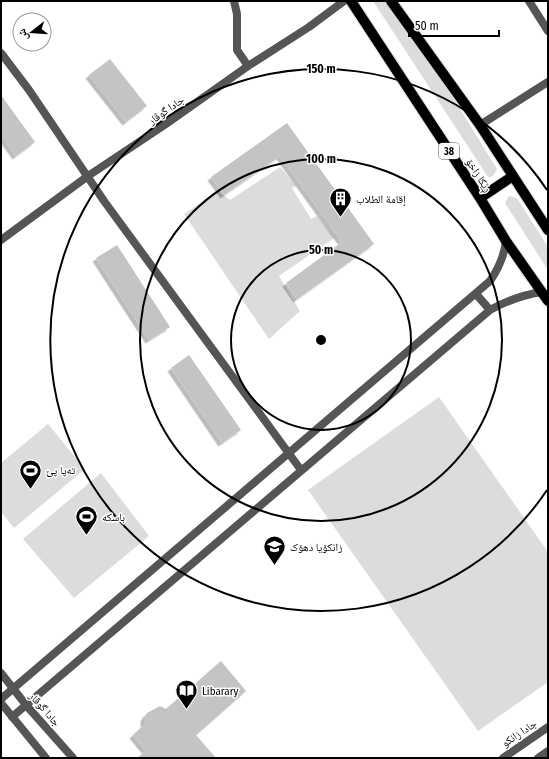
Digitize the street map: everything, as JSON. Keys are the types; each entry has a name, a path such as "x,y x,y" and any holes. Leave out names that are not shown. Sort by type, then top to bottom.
{"main road":[{"name":"ڕێکا زاخۆ","path":"351,1 480,198 506,241 548,301"},
{"path":"391,1 480,125 548,230"},
{"path":"480,198 513,176"}],"street":[{"path":"234,1 237,14 237,50 248,66"},
{"name":"جادا گوڤار","path":"1,240 88,176 166,124 248,66 309,27 344,1"},
{"path":"529,1 548,31"},
{"path":"1,53 29,90 104,201 301,470"},
{"path":"480,125 548,82"},
{"path":"1,699 476,294 490,281 498,269 504,256 506,241"},
{"path":"12,717 490,310 507,300 542,292"},
{"path":"476,294 490,310"},
{"name":"جادا گوڤار","path":"1,673 26,705 73,758"},
{"path":"1,703 46,758"},
{"name":"جادا زانکو","path":"503,758 548,727"},
{"path":"538,758 548,751"}],"shaded area":[{"path":"373,1 388,1 425,52 497,169 492,177 488,177"},
{"path":"280,167 296,186 292,188 311,219 317,216 334,238 279,276 300,311 269,339 184,214 218,191 230,200"},
{"path":"509,196 517,198 548,247 548,270 505,203"},
{"path":"439,397 548,552 548,682 478,731 308,490"},
{"name":"تەپا پێ","path":"48,424 85,469 14,528 1,512 1,463"},
{"name":"باسکە","path":"101,473 149,536 74,598 23,539"}],"building":[{"path":"110,59 147,106 126,122 89,75"},
{"path":"1,95 35,142 16,156 1,135"},
{"name":"إقامة الطلاب","path":"287,123 374,244 297,299 286,283 342,242 280,156 224,195 211,177"},
{"path":"117,245 170,327 149,340 96,258"},
{"path":"189,355 241,430 222,443 171,368"},
{"name":"Libarary","path":"221,661 246,691 196,735 216,758 137,758 146,751 133,735 144,725 144,718 147,713 160,706 166,709"}],"place":[{"name":"إقامة الطلاب","path":"340,218"},
{"name":"تەپا پێ","path":"30,490"},
{"name":"باسکە","path":"86,536"},
{"name":"زانکۆیا دهۆک","path":"274,566"},
{"name":"Libarary","path":"187,710"}]}
